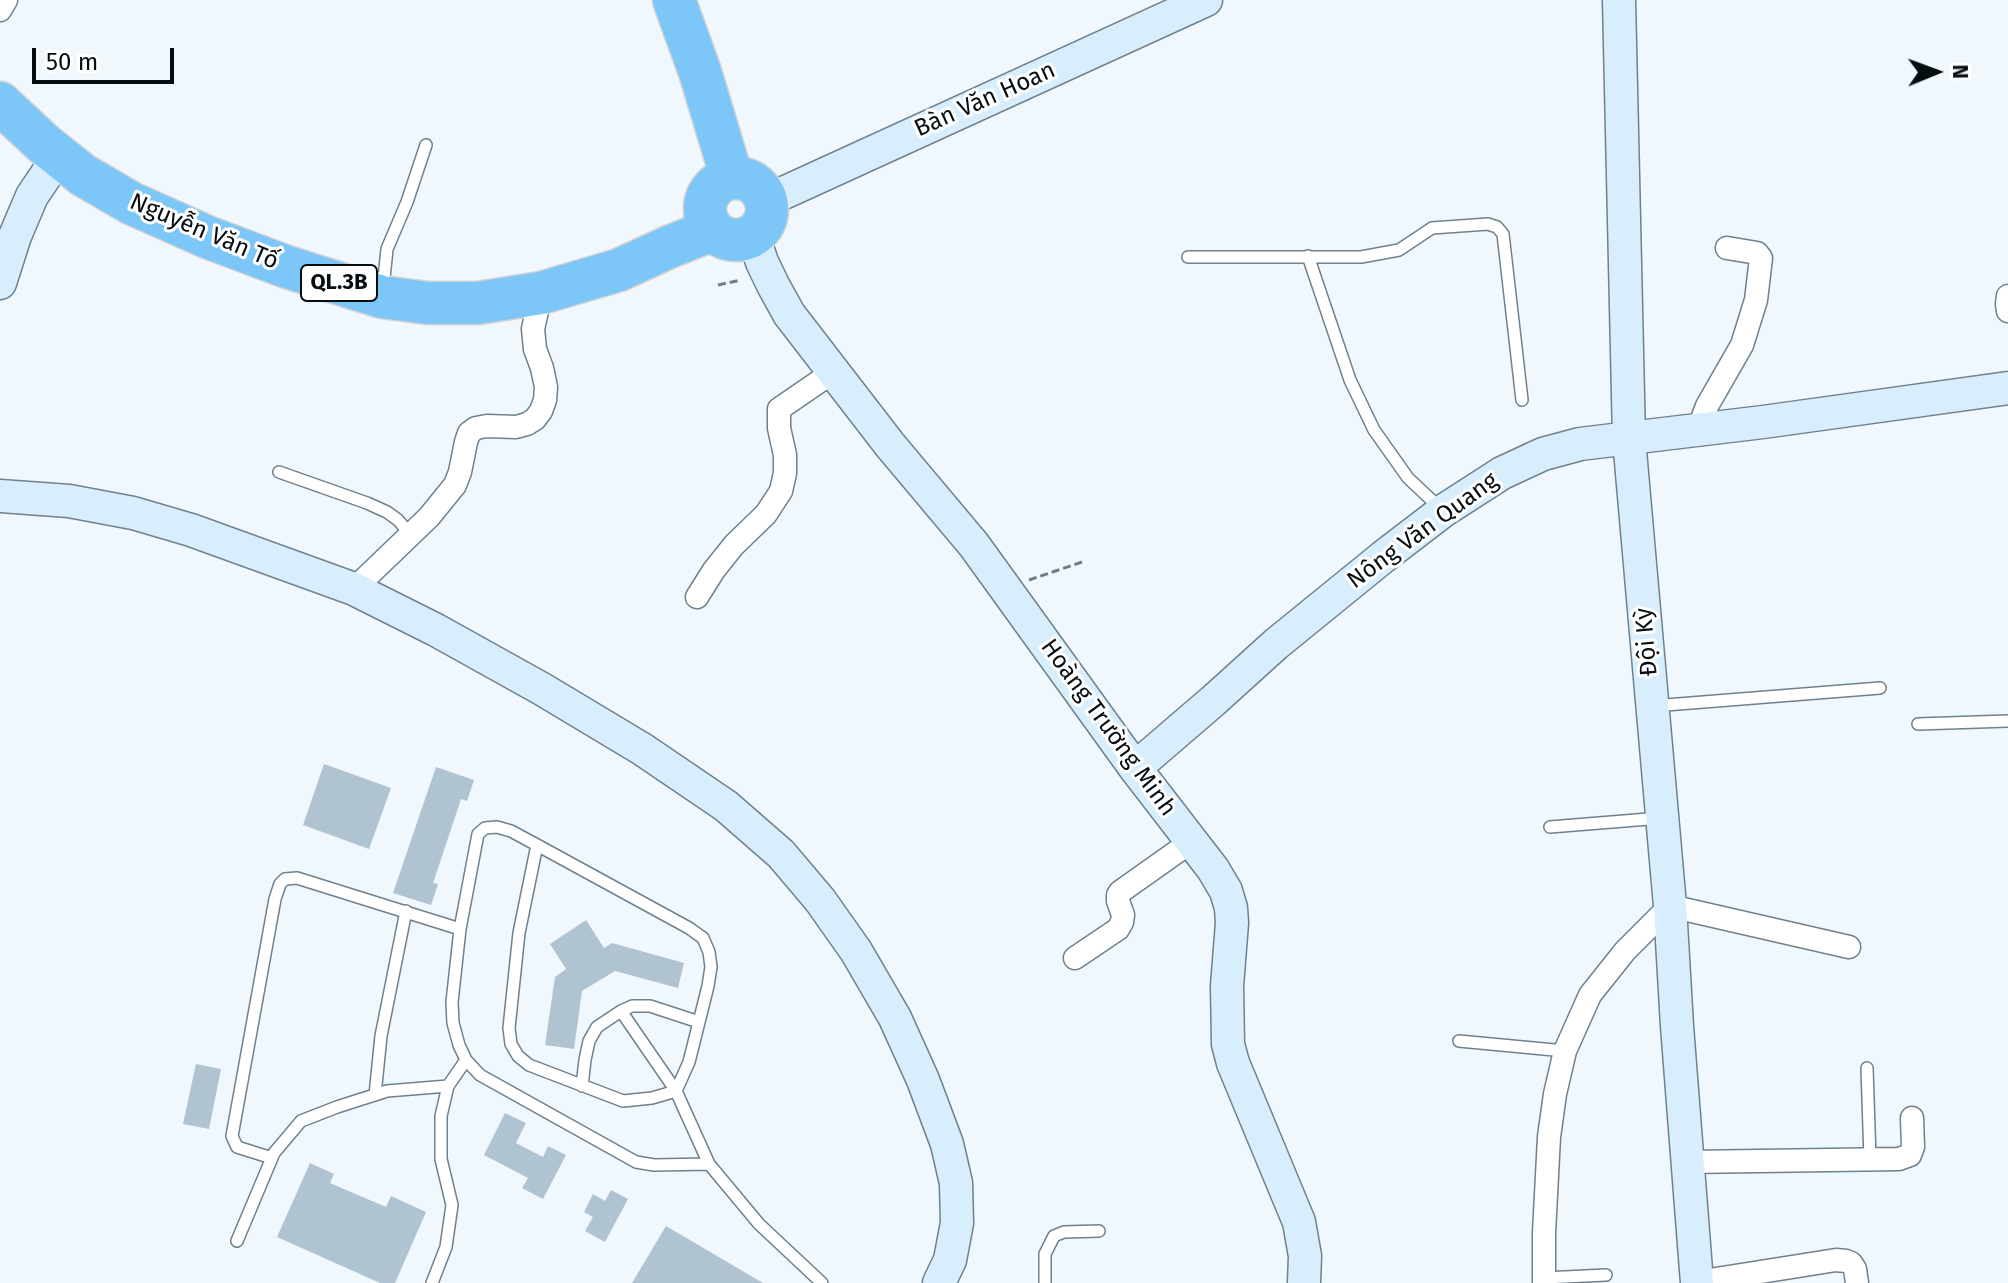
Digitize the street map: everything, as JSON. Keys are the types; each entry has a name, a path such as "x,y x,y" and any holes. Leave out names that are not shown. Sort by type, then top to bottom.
{"highway":[{"path":"676,6 750,205 743,240 721,237 706,220 704,209 707,198 722,181 750,205"},
{"name":"Nguyễn Văn Tố","path":"0,103 83,175 131,203 207,237 287,267 382,297 428,303 478,303 541,293 619,270 712,230"}],"street":[{"path":"0,10 6,0"},
{"name":"Bàn Văn Hoan","path":"750,205 1206,0"},
{"name":"Đội Kỳ","path":"1619,0 1629,439 1670,906 1697,1283"},
{"path":"0,283 32,196 59,156"},
{"name":"Hoàng Trường Minh","path":"750,205 762,262 784,305 890,445 974,545 1135,768 1213,869 1226,891 1231,908 1232,943 1227,986 1228,1044 1299,1222 1305,1256 1304,1283"},
{"path":"1698,430 1707,406 1742,345 1756,300 1761,258 1757,253 1727,248"},
{"path":"354,589 411,535 455,485 469,433 487,426 516,427 527,424 541,411 546,387 535,349 533,329 541,293"},
{"path":"2008,296 2008,311"},
{"path":"697,597 714,570 766,514 781,491 785,455 779,428 779,409 833,372"},
{"name":"Nông Văn Quang","path":"1135,768 1276,644 1383,557 1443,511 1502,473 1543,454 1580,444 2008,388"},
{"path":"0,496 69,501 133,513 191,530 354,589 542,689 642,749 726,806 781,854 820,900 856,951 895,1018 923,1080 947,1144 956,1183 957,1223 950,1260 939,1283"},
{"path":"1075,958 1118,929 1122,922 1120,892 1192,841"},
{"path":"1544,1280 1549,1137 1565,1051 1590,995 1625,951 1670,906 1849,947"},
{"path":"1688,1162 1899,1159 1910,1155 1913,1147 1912,1118"},
{"path":"1697,1283 1836,1260 1851,1263 1857,1283"}],"lane":[{"path":"382,297 387,249 426,145"},
{"path":"1188,257 1361,257 1399,250 1432,228 1488,224 1497,227 1503,234 1522,400"},
{"path":"1308,256 1350,380 1374,430 1408,478 1443,511"},
{"path":"279,472 387,512 411,535"},
{"path":"1653,706 1880,688"},
{"path":"1918,724 2008,721"},
{"path":"1550,827 1662,818"},
{"path":"537,845 519,933 509,1028 511,1044 518,1056 529,1065 623,1101 652,1098 676,1091 689,1062 711,967 703,938 537,845 497,827 485,828 478,834 460,929 452,1002 453,1023 466,1060 480,1075 636,1162 654,1165 709,1164"},
{"path":"272,1158 237,1147 232,1136 280,884 285,879 297,878 460,929"},
{"path":"375,1095 381,1036 406,911"},
{"path":"582,1086 589,1041 597,1027 621,1011 632,1006 650,1006 699,1022"},
{"path":"621,1011 676,1091 709,1164 759,1224 822,1283"},
{"path":"1459,1041 1565,1051"},
{"path":"432,1283 446,1247 452,1205 441,1159 441,1116 448,1086 466,1060"},
{"path":"1867,1068 1870,1159"},
{"path":"237,1241 274,1153 301,1121 387,1091 448,1086"},
{"path":"1045,1283 1045,1254 1054,1236 1064,1232 1099,1231"},
{"path":"1544,1280 1606,1275"}],"path":[{"path":"1006,589 1082,562"}],"building":[{"path":"324,764 391,788 369,849 303,825"},
{"path":"436,767 474,780 467,801 461,799 433,883 438,884 431,905 393,893"},
{"path":"586,920 604,948 612,943 684,963 678,988 615,971 582,991 574,1049 545,1045 555,977 566,969 550,944"},
{"path":"196,1064 221,1069 209,1129 183,1124"},
{"path":"505,1113 526,1123 516,1143 543,1157 548,1146 566,1155 543,1199 522,1188 528,1178 484,1155"},
{"path":"310,1163 334,1174 330,1183 386,1207 391,1196 426,1212 395,1283 380,1283 277,1237"},
{"path":"611,1190 628,1199 605,1242 585,1231 593,1217 584,1212 593,1194 605,1201"},
{"path":"666,1226 763,1283 632,1283"}]}
